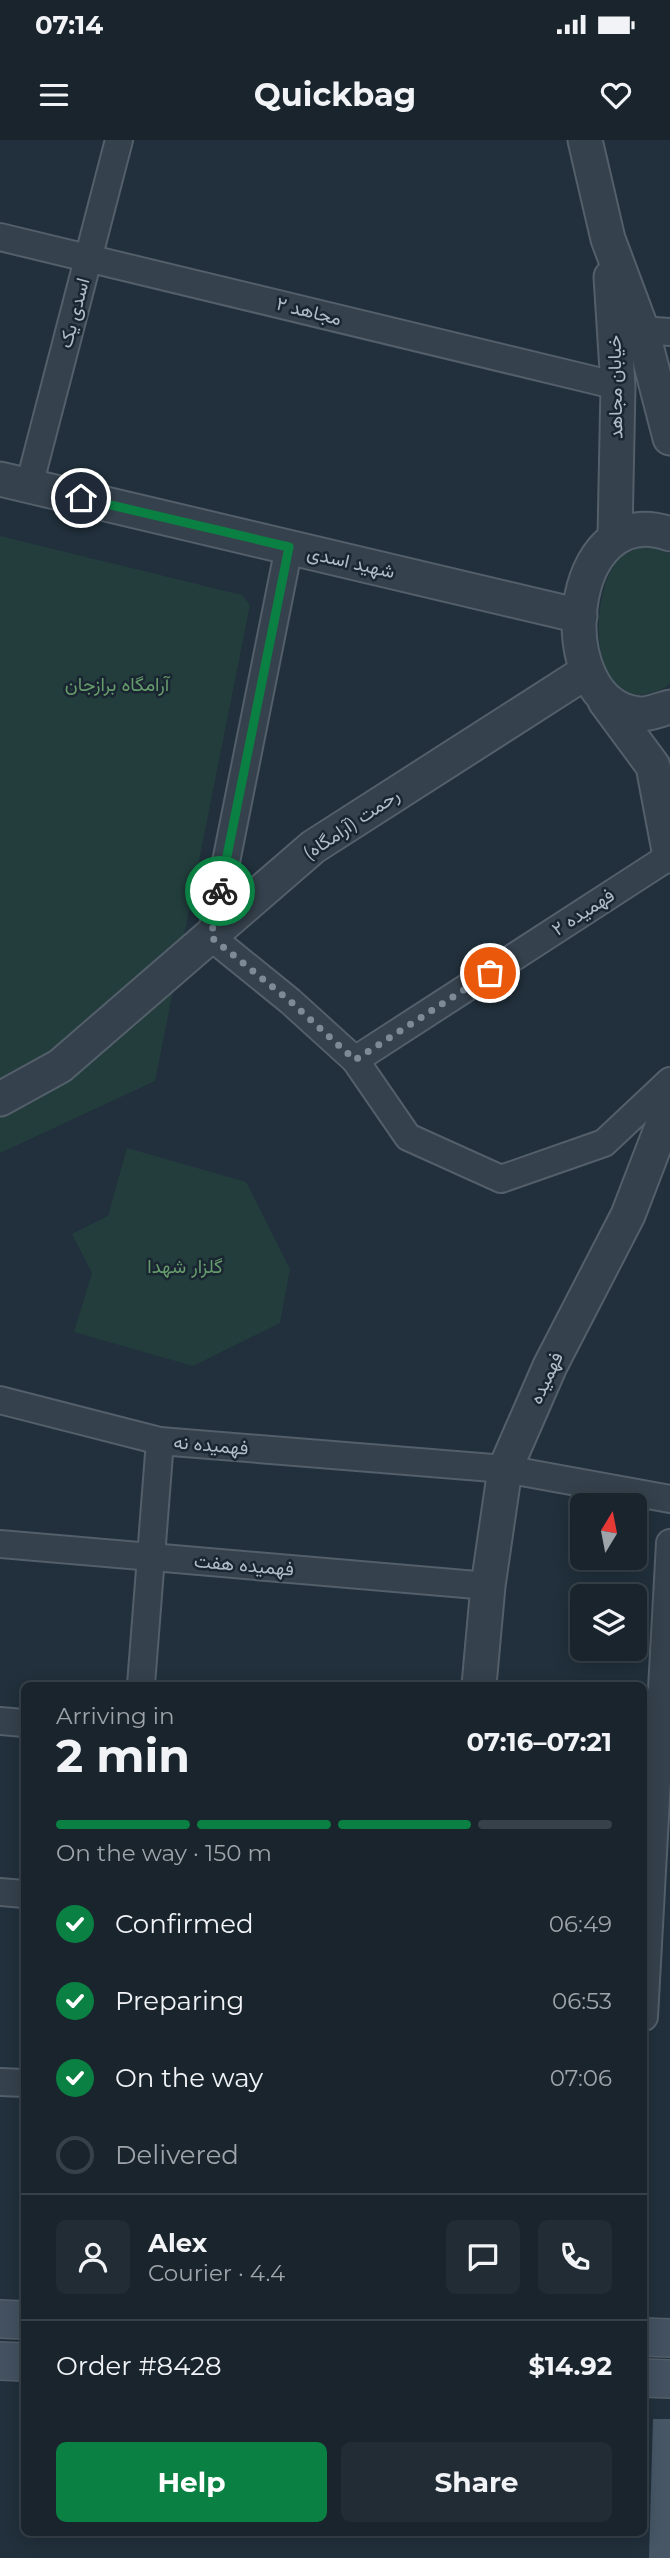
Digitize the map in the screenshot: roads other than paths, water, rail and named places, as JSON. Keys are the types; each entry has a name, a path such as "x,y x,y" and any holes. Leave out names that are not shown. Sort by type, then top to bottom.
{"main road":[{"path":"0,2319 21,2320"},
{"path":"647,2337 670,2338"},
{"path":"0,2361 21,2362"},
{"path":"647,2378 670,2379"}],"street":[{"name":"اسدی یک","path":"14,482 88,258 119,140"},
{"name":"خیابان مجاهد","path":"585,140 608,239 618,386 615,535"},
{"name":"مجاهد ۲","path":"0,237 618,386"},
{"name":"خیابان مجاهد","path":"608,239 656,331 670,438"},
{"name":"شهید اسدی","path":"14,482 580,616"},
{"path":"670,534 651,527 615,535 593,562 580,616 586,672 653,766 670,856"},
{"path":"289,547 211,937 290,1001 355,1060 408,1137 501,1179 604,1143 670,1081"},
{"name":"رحمت (آرامگاه)","path":"0,1099 60,1066 313,847 586,672"},
{"path":"605,701 639,714 670,707"},
{"name":"فهمیده ۲","path":"355,1060 670,856"},
{"name":"فهمیده","path":"479,1682 488,1586 505,1469 550,1366 628,1215 663,1124 670,1086"},
{"path":"0,1400 160,1441"},
{"name":"فهمیده نه","path":"141,1682 160,1441 505,1469 670,1499"},
{"path":"647,1995 654,1944 670,1543"},
{"name":"فهمیده هفت","path":"0,1544 488,1586"},
{"path":"0,1721 21,1723"},
{"path":"0,1892 21,1894"},
{"path":"0,2082 21,2083"}],"park label":[{"name":"آرامگاه برازجان","path":"117,684"},
{"name":"گلزار شهدا","path":"185,1266"}]}
